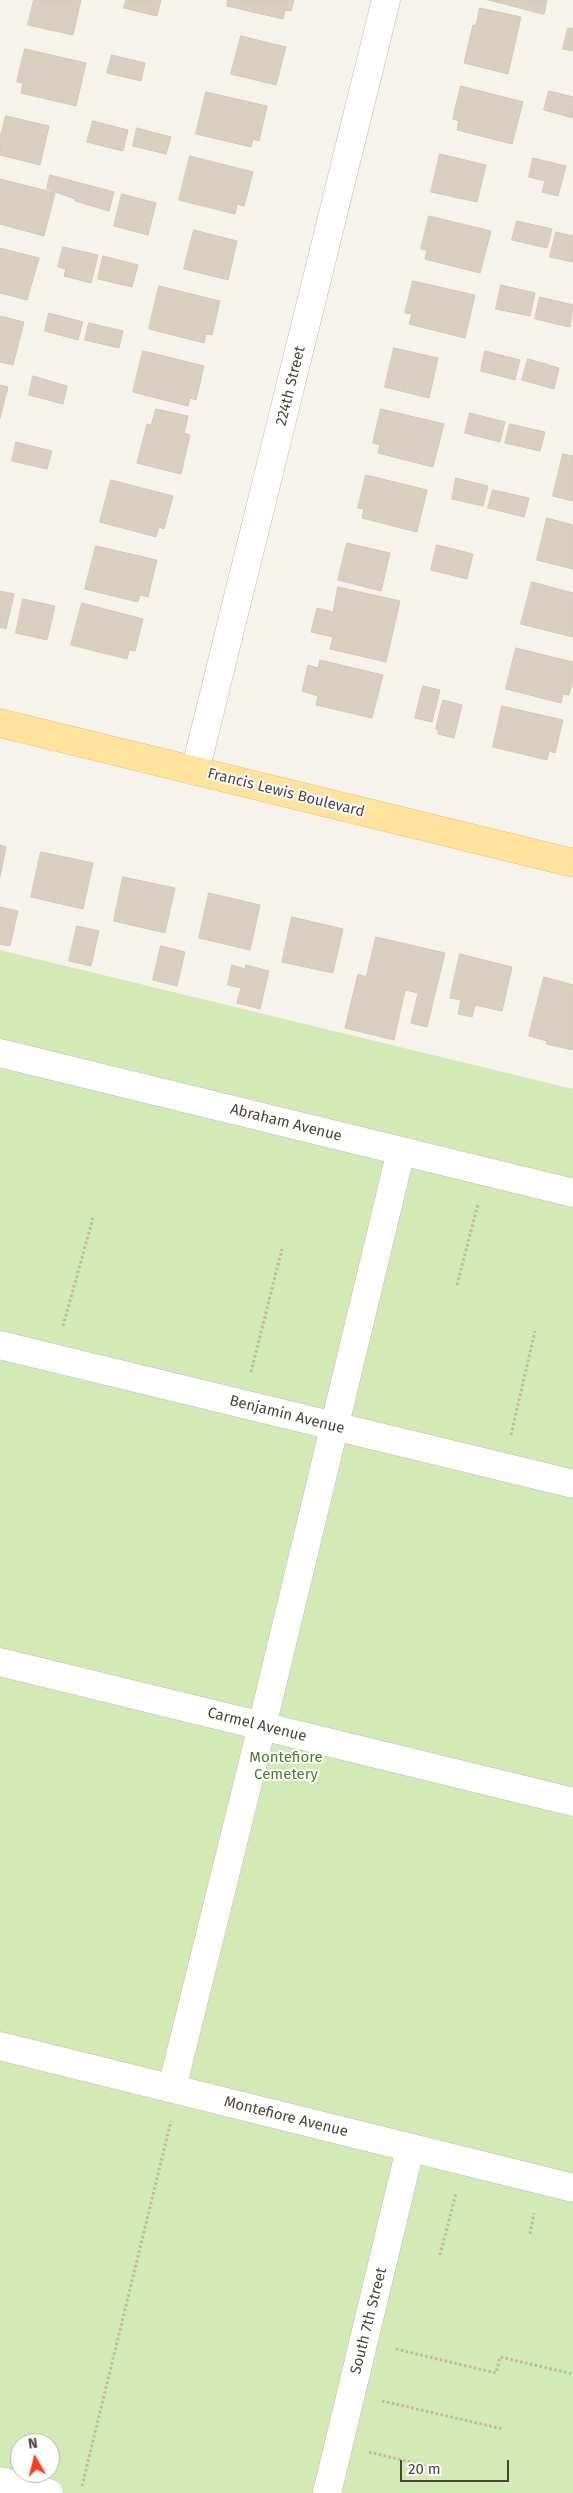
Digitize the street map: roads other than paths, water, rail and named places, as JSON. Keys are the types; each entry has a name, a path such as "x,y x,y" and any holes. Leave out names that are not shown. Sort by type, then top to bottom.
{"main road":[{"name":"Francis Lewis Boulevard","path":"0,723 573,863"}],"street":[{"name":"224th Street","path":"195,771 386,0"},
{"name":"Abraham Avenue","path":"0,1053 573,1193"},
{"path":"172,2088 401,1151"},
{"name":"Benjamin Avenue","path":"0,1345 573,1484"},
{"name":"Carmel Avenue","path":"0,1662 573,1802"},
{"name":"Montefiore Avenue","path":"0,2046 573,2188"},
{"name":"South 7th Street","path":"327,2493 410,2148"},
{"path":"0,2481 49,2493"}],"park label":[{"name":"Montefiore Cemetery","path":"286,1766"}]}
